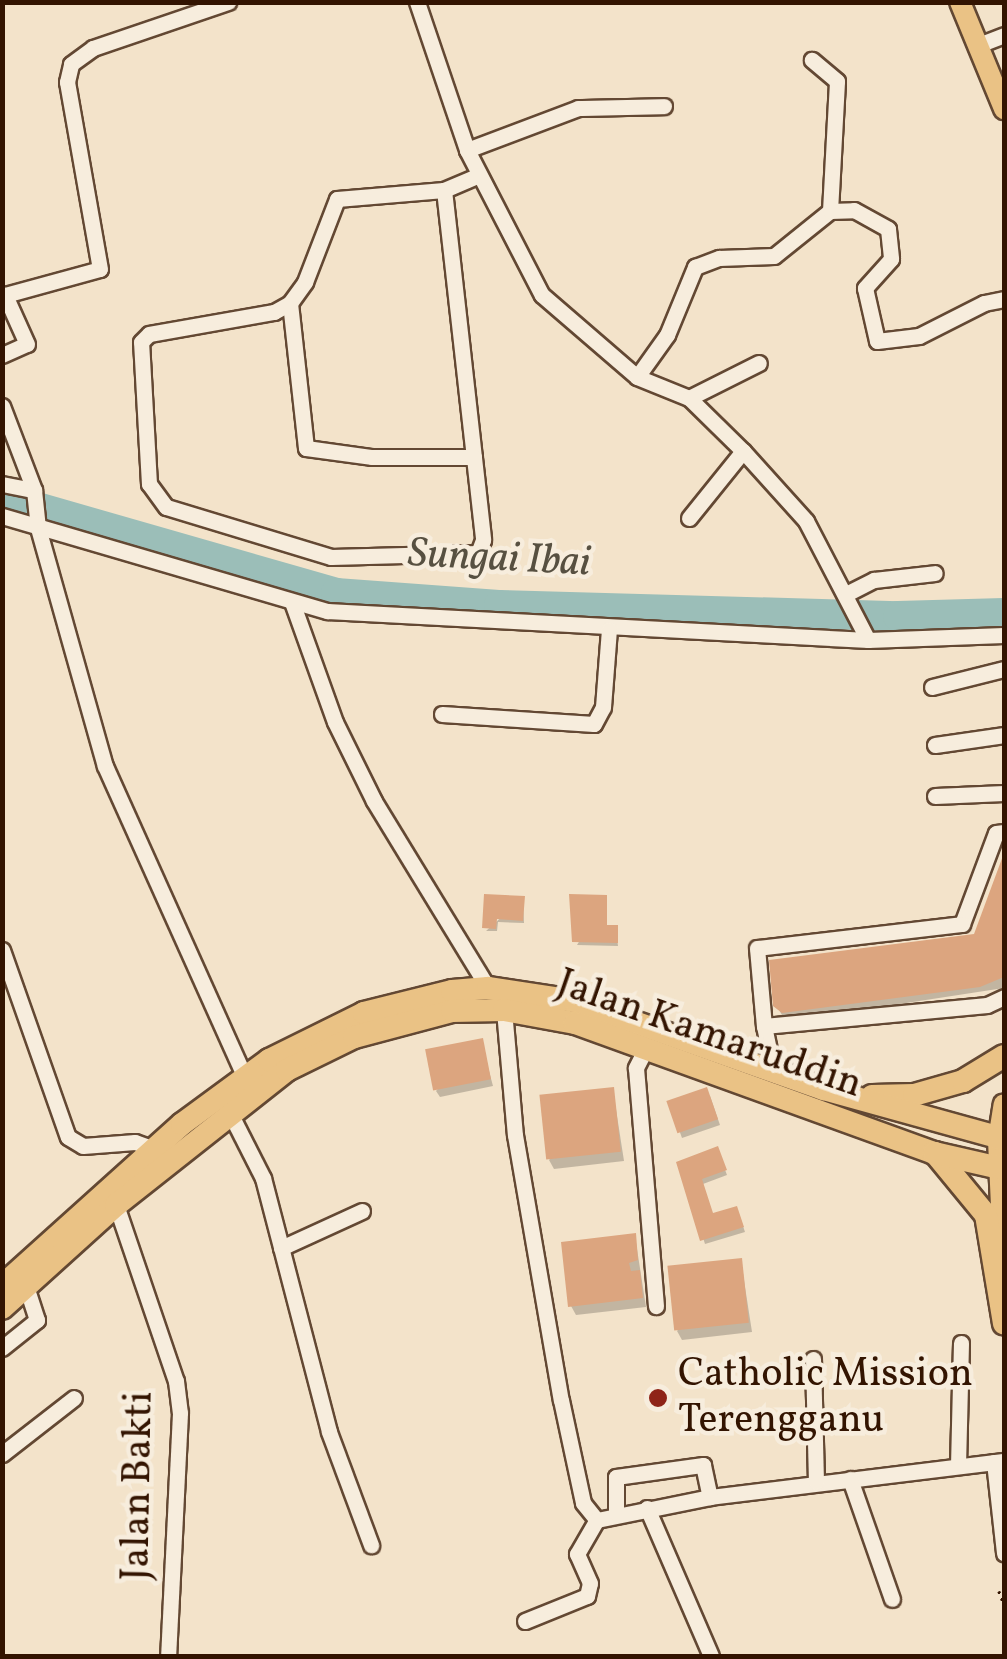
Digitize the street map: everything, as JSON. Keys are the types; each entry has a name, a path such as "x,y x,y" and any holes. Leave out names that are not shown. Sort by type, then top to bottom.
{"highway":[{"name":"Jalan Kamaruddin","path":"2,1308 9,1282 154,1150 246,1077 315,1033 411,997 488,988 575,1001 824,1089 1001,1140"},
{"name":"Jalan Kamaruddin","path":"9,1282 116,1205 229,1111 287,1070 354,1036 402,1019 504,1010 647,1046 934,1153 1002,1170"},
{"path":"824,1089 914,1095 963,1081 1004,1056"},
{"path":"934,1153 986,1215 1004,1324"}],"main road":[{"path":"960,2 981,44 1004,109"},
{"path":"1004,1104 1004,1284"}],"street":[{"path":"8,352 27,344 4,295 100,269 67,82 72,64 94,48 228,2"},
{"path":"416,2 467,150 542,294 637,377 689,398 743,451 806,520 848,594 868,639"},
{"path":"981,44 1004,35"},
{"path":"812,60 836,81 830,211"},
{"path":"467,150 578,108 664,106"},
{"path":"444,190 483,540 467,558 335,557 166,508 148,484 141,342 149,334 274,312 290,303 305,282 332,202 444,190 479,176"},
{"path":"637,377 667,334 695,267 719,258 774,256 830,211 854,210 888,229 891,260 864,288 877,341 924,335 984,302 1004,300"},
{"path":"290,303 306,448 372,457 474,458"},
{"path":"689,398 759,363"},
{"path":"2,406 34,491 38,528 105,766 246,1077"},
{"path":"690,518 743,451"},
{"path":"2,484 34,491"},
{"path":"4,521 292,602 445,622 868,639 1004,635"},
{"path":"848,594 874,580 935,573"},
{"path":"292,602 334,722 374,801 488,988"},
{"path":"442,714 594,724 603,707 609,629"},
{"path":"932,687 1004,669"},
{"path":"935,744 1004,735"},
{"path":"936,796 1004,793"},
{"path":"797,1079 770,1054 757,948 962,924 1000,841"},
{"path":"2,950 68,1137 83,1146 135,1142 154,1150"},
{"path":"764,1026 988,1005 1004,997"},
{"path":"504,1010 515,1136 560,1400 583,1503 597,1520"},
{"path":"647,1046 636,1068 656,1306"},
{"path":"229,1111 263,1178 329,1432 371,1545"},
{"name":"Jalan Bakti","path":"116,1205 176,1381 180,1413 168,1656"},
{"path":"281,1248 362,1210"},
{"path":"2,1348 37,1320 9,1282"},
{"path":"958,1466 961,1343"},
{"path":"812,1359 816,1482"},
{"path":"2,1454 74,1398"},
{"path":"526,1621 586,1596 590,1583 577,1554 597,1520 616,1513 710,1497 999,1461 1004,1552"},
{"path":"616,1513 616,1477 703,1465 710,1497"},
{"path":"850,1478 892,1599"},
{"path":"647,1508 711,1656"}],"path":[{"path":"999,1591 1004,1604"}],"building":[{"path":"1004,853 1004,977 980,987 782,1013 773,1006 769,960 974,934"},
{"path":"484,894 525,896 523,921 497,919 496,929 482,928"},
{"path":"569,894 607,895 607,925 618,925 618,943 572,942"},
{"path":"483,1038 491,1079 433,1090 425,1049"},
{"path":"614,1087 621,1152 546,1159 539,1095"},
{"path":"707,1087 718,1119 677,1133 666,1101"},
{"path":"718,1146 727,1170 702,1179 713,1213 737,1206 744,1227 700,1241 676,1162"},
{"path":"636,1233 638,1260 629,1263 631,1271 640,1270 643,1298 568,1307 561,1242"},
{"path":"742,1258 749,1323 674,1330 667,1266"}],"waterway":[{"name":"Sungai Ibai","path":"2,497 336,593 499,605 898,616 1004,613"}],"place":[{"name":"Catholic Mission Terengganu","path":"658,1398"}]}
